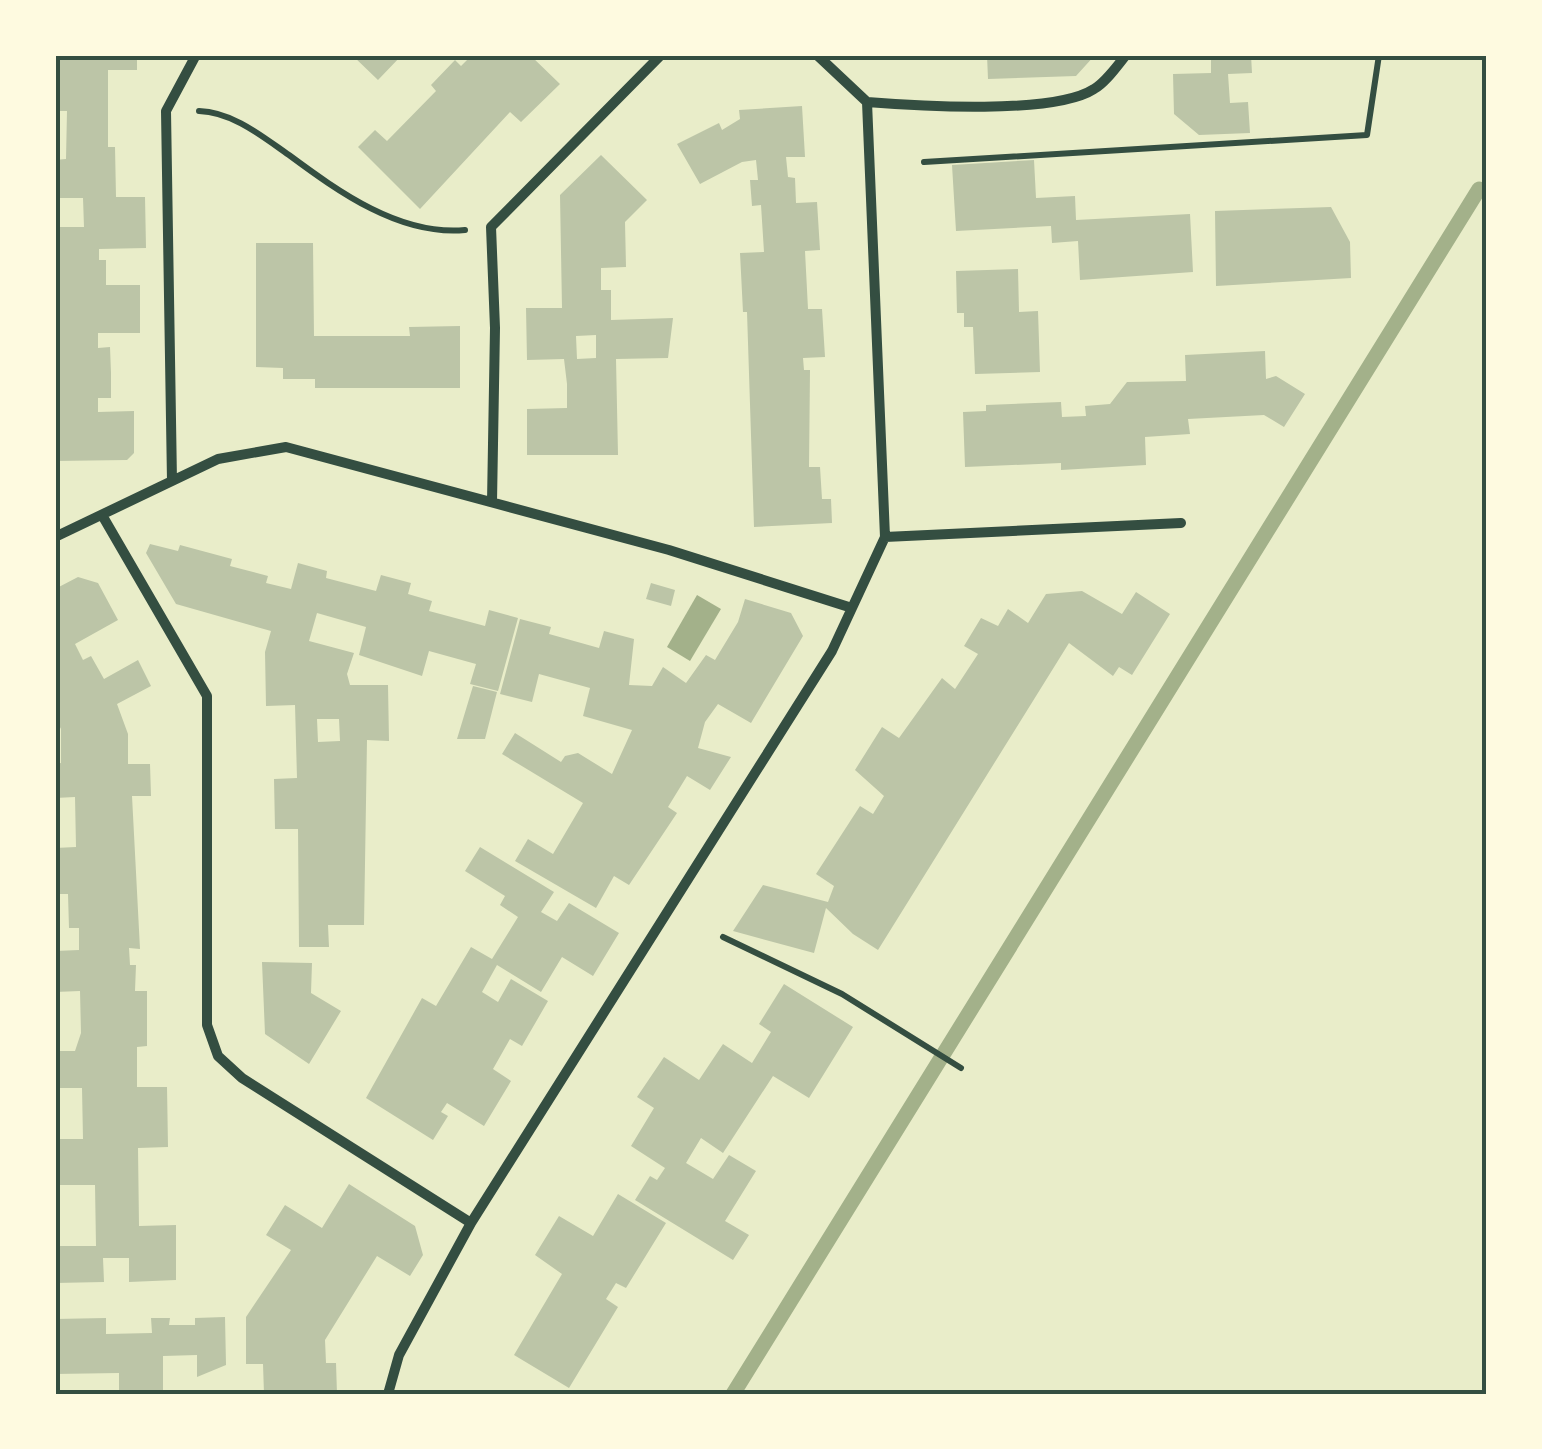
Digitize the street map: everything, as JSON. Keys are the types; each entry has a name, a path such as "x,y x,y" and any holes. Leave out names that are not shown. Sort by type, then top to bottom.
{"street":[{"path":"172,482 166,111 196,55"},
{"path":"492,502 495,328 491,228 662,55"},
{"path":"816,55 868,102 940,106 1062,101 1095,89 1126,55"},
{"path":"388,1394 399,1355 471,1222 832,651 885,537 868,102"},
{"path":"55,536 218,459 286,447 669,550 852,608"},
{"path":"102,514 207,696 208,1025 218,1056 242,1078 471,1222"},
{"path":"885,537 1181,523"}],"path":[{"path":"924,162 1367,135 1379,55"},
{"path":"166,111 214,112 256,132 384,216 441,232 491,228"},
{"path":"723,937 842,994 961,1068"}],"shaded area":[{"path":"697,595 721,609 690,661 667,647"}],"building":[{"path":"55,55 137,55 137,70 108,70 108,147 115,147 116,197 145,197 146,248 99,249 99,260 106,260 106,285 140,285 140,333 98,333 98,348 110,347 111,398 98,398 98,412 134,411 134,453 127,460 55,461 55,416 59,412 55,227 84,227 83,198 55,198 55,160 66,159 67,111 55,111"},
{"path":"352,55 402,55 378,80"},
{"path":"472,55 530,55 560,84 521,122 510,112 420,209 358,147 375,130 387,141 436,91 431,85 455,60 461,66"},
{"path":"987,55 1095,55 1076,76 988,79"},
{"path":"1211,55 1251,55 1252,73 1228,74 1230,103 1248,102 1250,133 1199,135 1174,114 1173,74 1211,73"},
{"path":"802,106 805,157 786,157 788,177 795,178 796,203 817,202 820,250 805,251 808,309 822,309 825,357 803,358 804,370 810,370 809,467 820,467 822,499 831,499 832,523 754,527 747,312 743,312 740,253 764,252 761,205 752,206 750,180 758,180 756,160 742,162 700,184 677,144 719,123 722,130 740,119 739,110"},
{"path":"601,155 647,200 625,222 626,267 601,268 601,290 611,290 611,320 673,318 668,358 616,359 618,455 527,455 527,409 567,408 564,359 527,360 526,308 562,308 560,195","holes":["596,335 596,358 577,359 576,336"]},
{"path":"1034,160 1036,198 1075,196 1076,220 1190,214 1193,272 1080,280 1078,241 1052,243 1051,226 956,231 952,165"},
{"path":"1331,207 1350,242 1351,278 1216,286 1215,211"},
{"path":"256,243 313,243 314,336 410,336 409,327 460,326 460,388 315,388 315,379 283,379 283,368 256,367"},
{"path":"1018,269 1019,312 1038,311 1040,372 975,374 973,327 964,327 964,313 957,313 956,271"},
{"path":"1265,351 1266,379 1276,376 1305,394 1284,427 1264,415 1188,419 1190,434 1145,437 1146,465 1061,470 1061,463 965,467 963,412 986,411 986,405 1061,402 1062,417 1086,416 1085,406 1110,404 1127,382 1186,381 1185,355"},
{"path":"150,544 178,551 180,545 232,559 230,566 268,576 266,583 291,589 298,563 327,571 326,578 376,591 381,575 411,583 408,594 432,601 429,611 485,626 489,610 518,618 498,691 470,684 476,664 429,651 422,676 359,655 366,627 317,613 309,641 354,653 347,674 350,685 388,685 389,741 367,740 364,925 328,925 329,947 299,947 298,829 275,829 274,779 297,778 295,705 266,706 265,652 271,631 176,604 146,553","holes":["317,719 339,719 340,741 318,742"]},
{"path":"78,577 98,583 118,620 75,644 83,660 91,656 104,679 138,660 151,686 117,704 128,734 128,764 150,764 151,796 132,796 140,949 129,948 130,965 136,965 135,991 147,991 147,1046 137,1047 137,1087 167,1087 168,1147 138,1148 139,1226 176,1225 176,1280 129,1282 129,1258 103,1258 104,1282 55,1283 55,1246 96,1246 95,1185 55,1185 55,1139 83,1139 82,1088 55,1088 55,1051 75,1051 81,1033 80,991 55,992 55,951 79,950 79,928 69,928 68,894 55,894 55,848 76,847 75,797 55,798 61,729 55,718 55,589"},
{"path":"651,583 675,590 671,606 646,599"},
{"path":"1082,591 1122,614 1136,592 1170,614 1132,675 1119,667 1113,676 1069,643 878,950 853,934 826,908 814,953 733,931 763,885 828,902 834,886 816,874 860,806 873,814 884,796 855,770 882,727 899,738 942,678 955,689 978,654 964,646 981,618 998,626 1008,609 1028,623 1046,594"},
{"path":"745,599 791,613 803,636 751,723 718,704 705,722 698,748 731,757 710,790 687,776 668,807 677,813 629,885 614,876 596,908 515,861 528,839 553,854 583,803 502,754 515,733 561,762 565,756 578,753 612,774 632,730 583,716 590,688 539,674 532,702 500,694 520,619 551,627 549,634 599,648 604,631 634,639 629,685 652,686 663,667 686,683 706,655 715,660 738,622"},
{"path":"473,686 497,692 485,739 457,739"},
{"path":"480,847 554,892 541,912 557,921 569,903 619,933 593,976 562,957 541,992 497,965 482,992 498,1002 511,979 548,1001 522,1046 510,1039 493,1069 511,1081 484,1126 447,1103 441,1112 448,1116 433,1140 366,1098 422,998 436,1006 471,947 492,959 518,917 500,905 505,896 465,871"},
{"path":"262,962 312,963 311,993 341,1011 309,1064 265,1034"},
{"path":"784,984 853,1027 809,1098 773,1076 723,1153 701,1138 686,1163 713,1179 729,1155 756,1171 725,1221 749,1235 733,1260 635,1200 650,1176 657,1180 665,1168 631,1146 654,1108 637,1097 664,1057 699,1080 723,1044 752,1063 771,1032 759,1024"},
{"path":"349,1184 415,1226 423,1255 410,1276 377,1256 325,1340 326,1363 336,1363 337,1394 264,1394 263,1364 246,1364 246,1317 291,1250 266,1235 285,1205 322,1228"},
{"path":"618,1194 666,1223 626,1288 616,1283 606,1299 618,1307 569,1388 514,1355 562,1274 535,1255 559,1216 593,1236"},
{"path":"225,1317 226,1365 197,1377 197,1355 163,1356 163,1391 158,1394 119,1394 119,1373 55,1374 55,1319 106,1318 106,1334 152,1333 151,1318 170,1318 169,1325 195,1325 195,1318"}],"waterway":[{"path":"733,1394 1479,189"}]}
